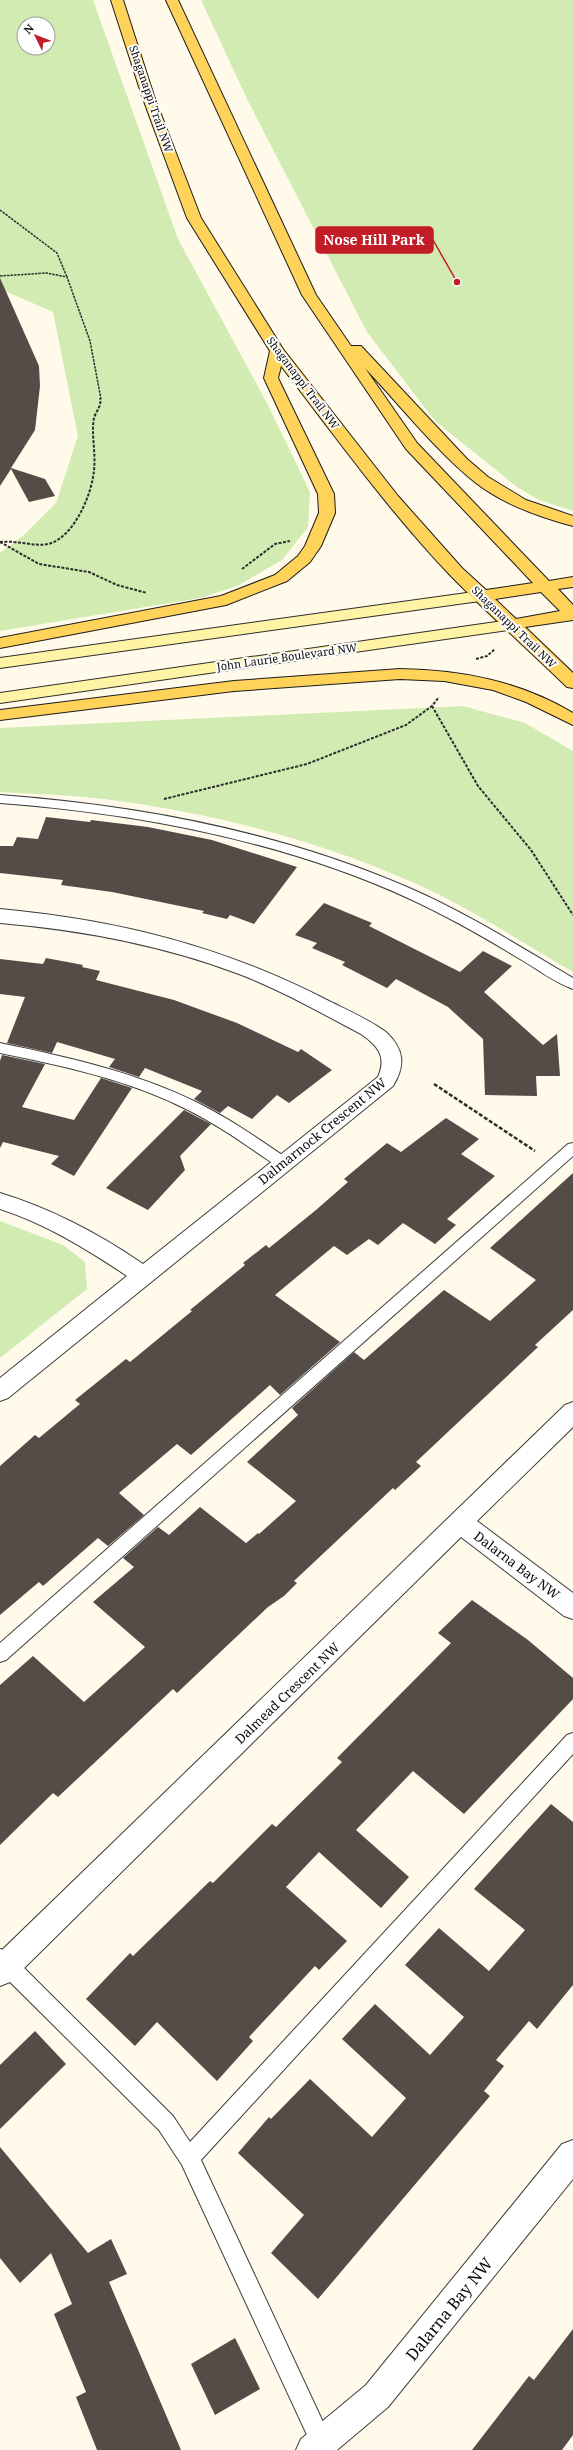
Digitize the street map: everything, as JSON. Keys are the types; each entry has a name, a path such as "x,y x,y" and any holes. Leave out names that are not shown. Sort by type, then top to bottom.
{"main road":[{"name":"Shaganappi Trail NW","path":"117,0 148,96 194,218 277,351 392,499 481,596 573,683"},
{"path":"172,0 309,295 330,329 411,446 573,614"},
{"path":"330,329 363,355 462,462 482,480 520,503 573,521"},
{"path":"0,643 171,612 226,600 281,578 304,559 313,546 327,513 326,494 271,378 277,351"},
{"path":"0,663 573,582"},
{"name":"John Laurie Boulevard NW","path":"0,698 510,625 573,614"},
{"path":"0,715 229,685 383,674 410,674 467,679 504,687 528,696 573,720"}],"street":[{"name":"Dalmarnock Crescent NW","path":"0,916 98,930 151,941 208,957 277,983 383,1040 392,1052 394,1063 386,1081 0,1391"},
{"path":"0,1201 54,1222 96,1244 143,1276"},
{"name":"Dalmead Crescent NW","path":"2,1965 461,1523 573,1412"},
{"name":"Dalarna Bay NW","path":"461,1523 573,1608"},
{"name":"Dalarna Bay NW","path":"320,2448 377,2396 573,2155"}],"lane":[{"path":"0,799 107,808 178,821 249,838 349,870 414,895 463,919 573,984"},
{"path":"0,1048 106,1072 148,1088 192,1106 283,1163"},
{"path":"0,1654 573,1148"},
{"path":"189,2158 573,1741"},
{"path":"2,1965 166,2123 189,2158 320,2448"}],"path":[{"path":"0,210 48,244 57,254 90,341 101,402 94,418 94,471 80,516 64,536 48,544 28,543 14,540 0,542"},
{"path":"0,276 46,273 67,277"},
{"path":"240,570 275,544 286,541 293,542"},
{"path":"0,542 39,564 89,572 117,585 151,593"},
{"path":"158,800 307,764 406,725 432,706 478,786 531,850 573,915"},
{"path":"434,1084 556,1164"}],"green space":[{"path":"0,0 93,0 178,239 267,403 310,492 308,527 282,560 237,586 200,598 0,631 0,553 24,535 56,503 78,436 53,312 0,289"},
{"path":"201,0 573,0 573,511 539,500 517,487 435,421 367,332 248,101"},
{"path":"463,706 525,723 573,751 573,972 489,922 438,894 399,876 317,846 232,822 147,805 104,799 0,792 0,728"},
{"path":"0,1221 63,1245 85,1262 87,1289 0,1358"}],"building":[{"path":"0,278 39,366 40,386 35,430 11,468 45,479 55,496 29,502 11,469 0,486"},
{"path":"46,817 90,822 91,820 148,827 212,840 297,867 254,924 230,915 227,919 202,913 204,911 112,892 61,885 63,880 0,873 0,846 13,846 17,837 38,839"},
{"path":"324,903 372,923 369,926 460,972 483,951 512,966 484,992 543,1045 557,1034 560,1076 536,1076 537,1096 485,1095 483,1039 448,1007 396,979 387,988 342,965 345,962 312,948 317,943 295,935"},
{"path":"46,958 83,965 82,967 100,971 96,980 174,1000 237,1023 298,1052 301,1049 332,1070 289,1103 277,1095 252,1119 228,1106 220,1113 194,1099 202,1091 145,1068 139,1077 109,1067 115,1059 57,1042 52,1053 7,1043 25,997 0,994 0,959 43,964"},
{"path":"2,1055 45,1064 22,1107 74,1120 101,1078 132,1088 74,1176 51,1164 59,1156 3,1142 0,1148 0,1061"},
{"path":"184,1110 211,1124 180,1156 185,1170 148,1210 106,1188"},
{"path":"446,1118 479,1139 461,1154 495,1176 447,1219 456,1225 435,1244 403,1223 378,1245 369,1239 347,1255 334,1246 275,1295 340,1342 280,1395 270,1385 191,1455 177,1444 119,1493 144,1515 108,1546 98,1538 43,1586 39,1582 0,1615 0,1466 35,1435 39,1438 80,1404 75,1400 126,1359 130,1362 192,1311 190,1310 245,1265 243,1263 266,1245 269,1248 316,1210 348,1182 344,1179 387,1143 401,1152"},
{"path":"573,1173 573,1310 535,1345 538,1347 416,1462 421,1466 395,1490 393,1488 294,1581 297,1583 284,1596 268,1607 177,1693 173,1689 58,1797 53,1793 0,1845 0,1685 33,1656 84,1702 145,1647 93,1602 134,1567 123,1558 158,1527 169,1535 200,1507 246,1543 258,1533 259,1534 296,1501 247,1462 298,1415 292,1408 354,1352 364,1360 444,1290 490,1321 536,1280 490,1248"},
{"path":"472,1600 528,1640 573,1678 573,1699 464,1814 413,1771 356,1830 409,1877 381,1908 319,1852 286,1887 347,1941 319,1970 315,1966 249,2037 253,2041 217,2081 157,2022 135,2046 86,1999 130,1953 133,1956 210,1881 213,1883 272,1824 276,1827 342,1762 337,1758 451,1643 438,1633"},
{"path":"551,1804 573,1822 573,1985 537,2029 529,2021 496,2060 504,2066 484,2091 490,2096 318,2299 271,2253 304,2215 238,2153 269,2117 271,2119 310,2079 372,2137 406,2098 342,2039 375,2004 430,2055 464,2017 405,1965 439,1928 489,1971 525,1930 474,1889"},
{"path":"35,2031 66,2064 0,2129 0,2065"},
{"path":"0,2147 88,2253 111,2239 127,2274 109,2282 181,2450 97,2450 76,2397 86,2392 54,2314 72,2304 51,2253 20,2283 0,2258"},
{"path":"573,2329 573,2435 562,2450 472,2450 529,2376 534,2380"},
{"path":"235,2338 260,2389 215,2415 191,2364"}],"place":[{"name":"Nose Hill Park","path":"457,282"}]}
